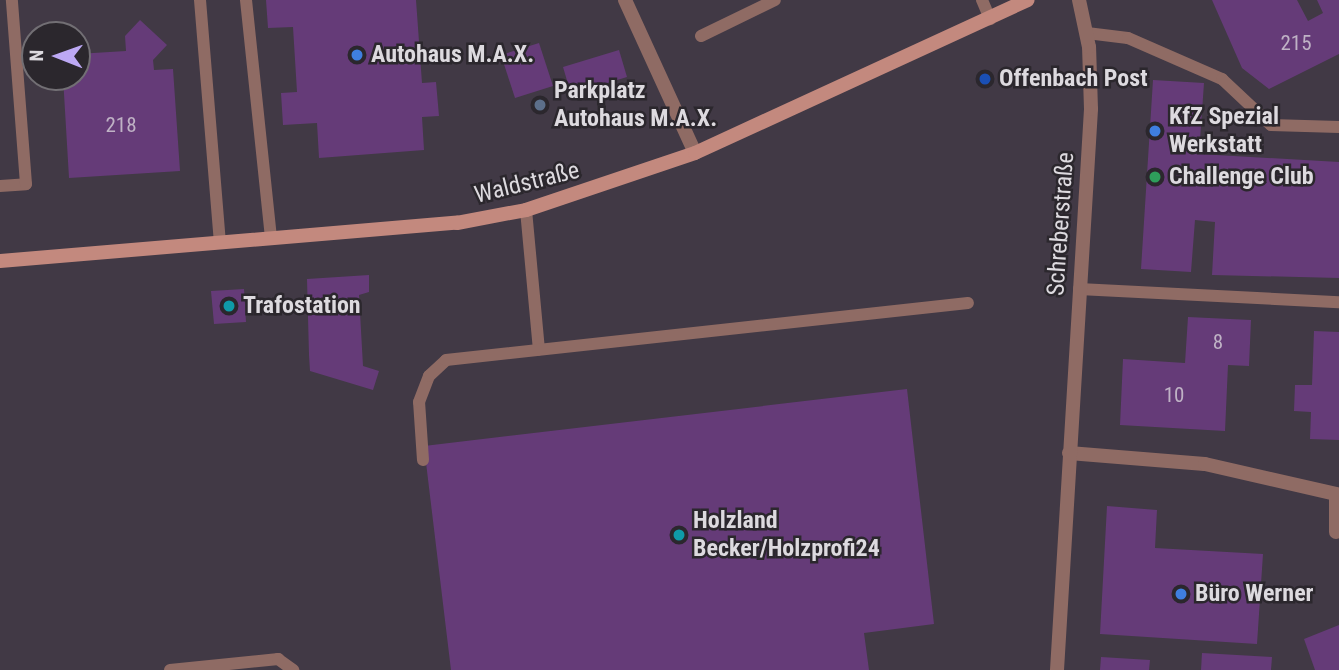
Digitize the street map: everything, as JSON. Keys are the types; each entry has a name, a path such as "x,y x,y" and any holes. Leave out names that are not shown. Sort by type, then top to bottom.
{"main road":[{"name":"Waldstraße","path":"0,261 457,223 526,209 695,153 1027,0"}],"street":[{"path":"625,0 695,153"},
{"name":"Schreberstraße","path":"1057,670 1091,109 1087,33 1079,0"},
{"path":"1069,453 1205,464 1336,494 1336,532"}],"lane":[{"path":"0,186 26,184 12,0"},
{"path":"200,0 220,242"},
{"path":"246,0 271,238"},
{"path":"701,36 775,0"},
{"path":"982,0 990,19"},
{"path":"1087,33 1128,38 1222,79 1271,124 1339,127"},
{"path":"526,209 539,349"},
{"path":"1079,289 1339,302"},
{"path":"423,460 419,402 429,376 446,360 968,303"},
{"path":"170,670 278,659 293,670"}],"shaded area":[{"path":"0,0 1339,0 1339,670 0,670"}],"building":[{"name":"Autohaus M.A.X.","path":"266,0 416,0 422,83 436,82 439,116 422,117 424,150 319,158 317,123 283,125 281,93 297,92 293,27 268,28"},
{"path":"1212,0 1297,0 1308,21 1323,13 1317,0 1339,0 1339,54 1269,89 1242,68"},
{"path":"140,20 167,45 153,60 154,70 173,69 180,171 69,178 64,91 91,91 91,53 126,51 125,36"},
{"path":"539,43 553,86 515,98 501,55"},
{"path":"619,50 627,77 571,94 563,67"},
{"path":"1153,80 1204,83 1199,154 1339,162 1339,278 1212,275 1215,222 1195,220 1191,272 1141,269"},
{"path":"369,275 369,292 359,295 363,366 379,371 373,390 310,371 309,355 307,279"},
{"name":"Trafostation","path":"244,289 246,322 214,324 211,291"},
{"path":"1188,317 1251,320 1249,366 1228,365 1225,431 1120,425 1123,359 1185,363"},
{"path":"1314,331 1339,332 1339,440 1310,439 1311,412 1294,411 1295,385 1312,385"},
{"name":"Holzland Becker/Holzprofi24","path":"907,389 934,624 864,633 869,670 451,670 424,446"},
{"name":"Büro Werner","path":"1107,506 1157,510 1155,548 1263,554 1257,644 1100,634"},
{"path":"1339,625 1339,670 1315,670 1304,639"},
{"path":"1202,653 1272,657 1271,670 1201,670"},
{"path":"1101,657 1150,660 1149,670 1100,670"}],"place":[{"name":"Autohaus M.A.X.","path":"357,55"},
{"name":"Offenbach Post","path":"985,79"},
{"name":"Parkplatz Autohaus M.A.X.","path":"540,105"},
{"name":"KfZ Spezial Werkstatt","path":"1155,131"},
{"name":"Challenge Club","path":"1155,177"},
{"name":"Trafostation","path":"229,306"},
{"name":"Holzland Becker/Holzprofi24","path":"679,535"},
{"name":"Büro Werner","path":"1181,594"}]}
